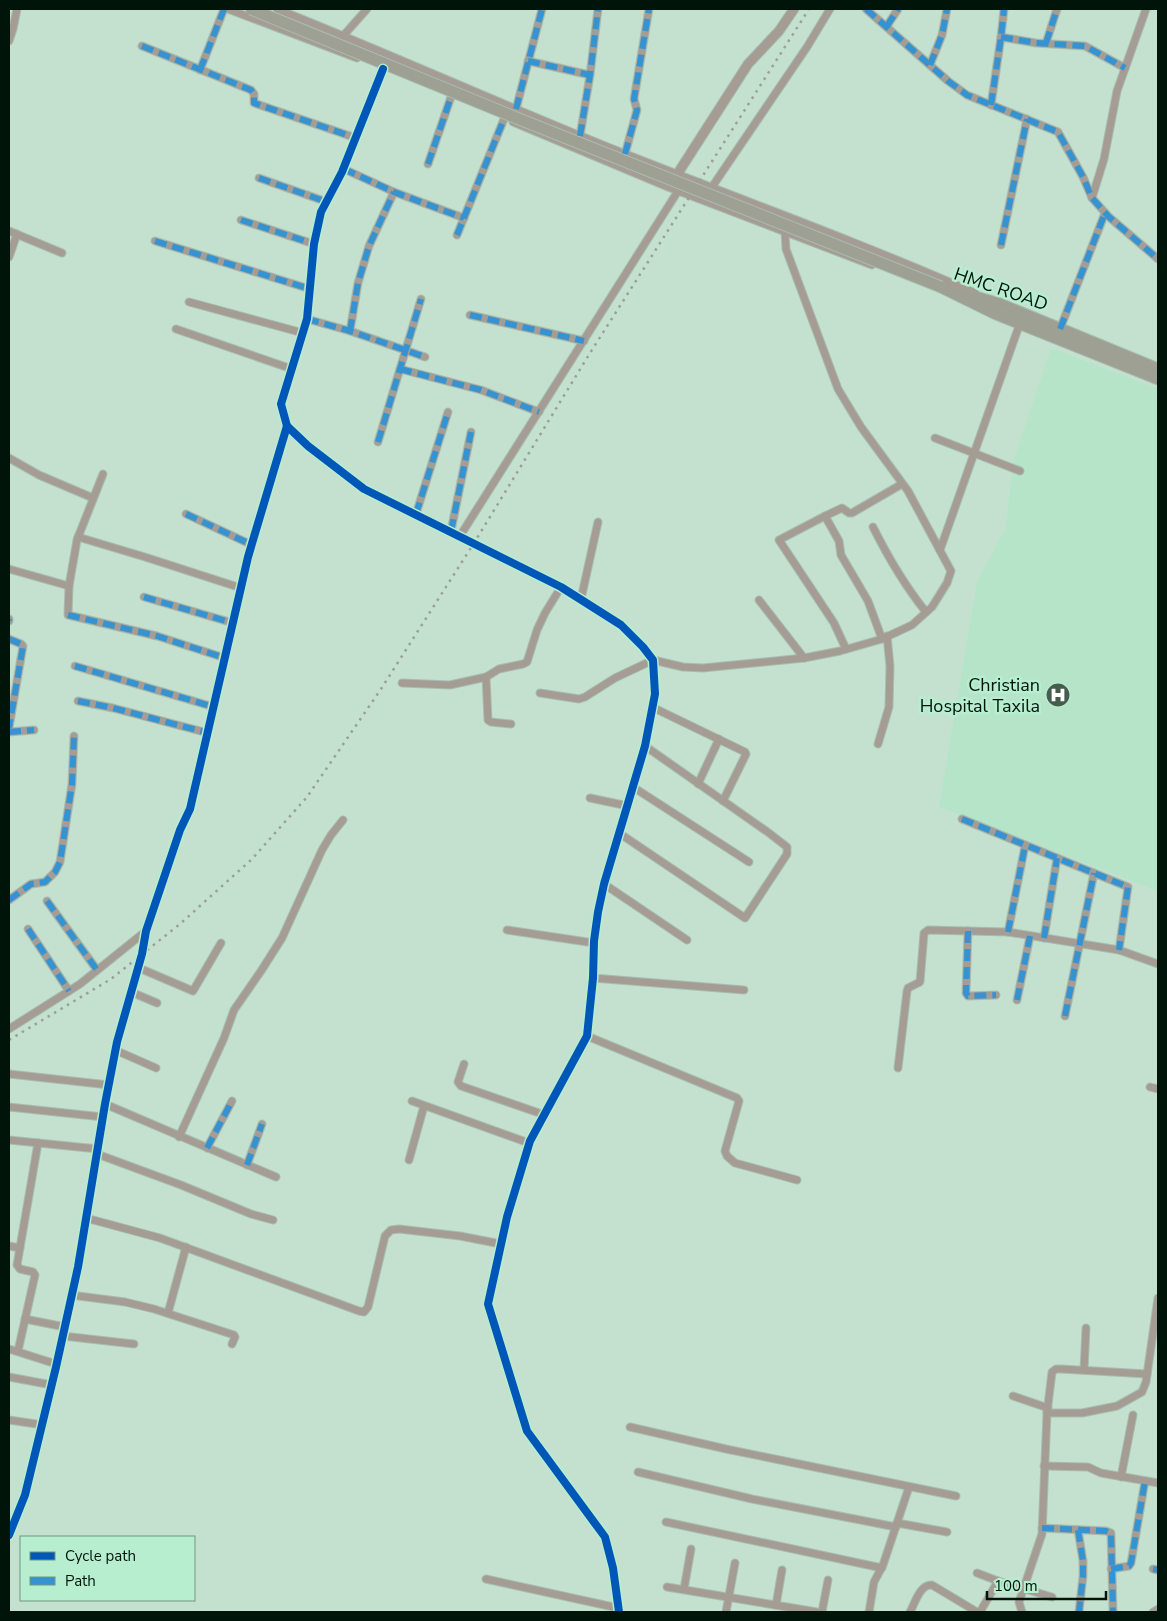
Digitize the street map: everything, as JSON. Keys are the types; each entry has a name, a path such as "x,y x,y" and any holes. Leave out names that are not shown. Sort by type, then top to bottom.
{"main road":[{"name":"HMC ROAD","path":"251,9 519,119 998,309 1060,329 1158,369"},
{"name":"HMC ROAD","path":"998,309 1020,324 1158,379"}],"street":[{"path":"9,41 17,9"},
{"path":"200,70 224,9"},
{"path":"228,9 383,68 678,191 998,309"},
{"path":"277,9 286,10 580,136 942,278 998,309"},
{"path":"343,36 367,9"},
{"path":"516,109 542,9"},
{"path":"580,136 598,9"},
{"path":"625,154 637,110 634,99 649,9"},
{"path":"668,187 748,64 779,31 794,9"},
{"path":"712,187 807,47 830,9"},
{"path":"866,9 948,81 967,95 1058,132 1083,177 1092,198 1105,213 1158,259"},
{"path":"887,26 898,9"},
{"path":"930,65 942,35 947,9"},
{"path":"991,105 1004,9"},
{"path":"1046,43 1057,9"},
{"path":"1092,198 1104,160 1117,91 1146,9"},
{"path":"1001,37 1085,46 1125,68"},
{"path":"142,46 251,90 254,94 254,102 356,138"},
{"path":"528,61 590,75"},
{"path":"383,68 344,169 321,212 314,244 307,319 280,404 287,426 308,446 364,488 561,587 581,599 621,625 635,638 653,660 654,708 628,806 604,884 598,912 587,1036 530,1143 507,1217 488,1304 527,1431 605,1538 613,1568 618,1610 486,1579"},
{"path":"428,164 451,97"},
{"path":"457,235 504,119"},
{"path":"1001,245 1027,119"},
{"path":"344,169 394,192 464,218"},
{"path":"259,178 327,202"},
{"path":"460,536 678,191"},
{"path":"350,331 358,283 369,246 394,192"},
{"path":"1060,329 1105,213"},
{"path":"241,220 314,244"},
{"path":"9,231 62,253"},
{"path":"540,694 579,699 615,678 653,660 704,668 804,658 846,649 884,638 912,625 932,607 947,583 951,571 940,550 902,484 861,427 838,389 786,249 785,232"},
{"path":"9,258 17,234"},
{"path":"155,241 310,289"},
{"path":"378,442 421,299"},
{"path":"189,302 303,333"},
{"path":"470,316 584,341"},
{"path":"307,319 350,331 425,357"},
{"path":"940,550 1020,324"},
{"path":"176,329 292,369"},
{"path":"400,369 481,390 539,412"},
{"path":"416,514 448,412"},
{"path":"9,1534 25,1495 63,1336 116,1050 139,968 146,931 180,830 190,809 241,588 287,426"},
{"path":"450,531 471,432"},
{"path":"935,438 1020,471"},
{"path":"9,458 39,475 93,498"},
{"path":"103,474 78,537 70,586 68,614 157,636 225,658"},
{"path":"846,649 834,623 780,540 842,508 852,513 902,484"},
{"path":"186,514 252,545"},
{"path":"825,516 839,540 841,555 868,601 884,638 890,666 889,707 878,744"},
{"path":"581,599 598,522"},
{"path":"872,527 889,558 926,612"},
{"path":"78,537 241,588"},
{"path":"9,569 70,586"},
{"path":"402,683 450,685 486,677 507,666 527,662 538,630 561,587"},
{"path":"144,597 233,623"},
{"path":"760,600 804,658"},
{"path":"9,639 23,646 9,730 34,730"},
{"path":"75,666 214,707"},
{"path":"486,677 488,720 511,724"},
{"path":"78,701 113,708 208,733"},
{"path":"654,708 745,752 746,754 723,801"},
{"path":"9,900 31,884 45,882 55,872 60,862 72,784 74,736"},
{"path":"698,784 719,739"},
{"path":"619,833 745,918 787,854 787,847 645,746"},
{"path":"633,787 749,862"},
{"path":"590,798 628,806"},
{"path":"962,819 1128,887 1118,950"},
{"path":"179,1137 224,1038 234,1010 282,938 322,850 331,834 343,820"},
{"path":"1008,932 1026,846"},
{"path":"1044,938 1058,858"},
{"path":"1065,1016 1094,873"},
{"path":"604,884 687,940"},
{"path":"47,901 97,970"},
{"path":"28,928 69,991"},
{"path":"506,930 594,943"},
{"path":"898,1068 907,991 908,988 920,982 924,933 928,930 1008,932 1118,950 1158,964"},
{"path":"9,1029 69,991 146,931"},
{"path":"968,931 966,993 968,996 996,996"},
{"path":"1017,1000 1030,936"},
{"path":"139,968 193,991 221,943"},
{"path":"593,978 744,990"},
{"path":"131,992 157,1003"},
{"path":"587,1036 736,1098 739,1101 724,1151 727,1156 735,1162 797,1180"},
{"path":"116,1050 156,1068"},
{"path":"464,1064 458,1082 460,1086 545,1115"},
{"path":"9,1074 109,1085"},
{"path":"1150,1087 1158,1089"},
{"path":"206,1148 232,1101"},
{"path":"412,1102 530,1143"},
{"path":"105,1104 276,1177"},
{"path":"409,1160 424,1106"},
{"path":"9,1107 103,1117"},
{"path":"246,1165 262,1124"},
{"path":"9,1140 97,1151 251,1214 273,1220"},
{"path":"18,1351 35,1275 33,1272 17,1268 38,1143"},
{"path":"86,1218 160,1238 364,1312 368,1307 385,1236 391,1230 399,1229 460,1236 501,1244"},
{"path":"9,1246 20,1248"},
{"path":"168,1313 186,1247"},
{"path":"71,1295 125,1302 168,1313 234,1334 235,1337 232,1344"},
{"path":"1013,1396 1047,1411 1082,1414 1117,1406 1142,1392 1147,1374 1158,1297"},
{"path":"25,1319 64,1327"},
{"path":"1084,1370 1086,1328"},
{"path":"63,1336 134,1344"},
{"path":"9,1349 56,1364"},
{"path":"1022,1612 1019,1602 1042,1534 1047,1411 1052,1372 1056,1369 1147,1374"},
{"path":"9,1377 52,1385"},
{"path":"1121,1477 1133,1415"},
{"path":"9,1420 43,1425"},
{"path":"630,1427 956,1496"},
{"path":"1044,1466 1088,1467 1101,1473 1158,1483"},
{"path":"638,1472 752,1499 947,1532"},
{"path":"1111,1569 1129,1566 1131,1563 1146,1481"},
{"path":"869,1612 874,1582 882,1568 909,1487"},
{"path":"666,1522 882,1568"},
{"path":"1042,1528 1106,1531 1110,1533 1113,1612"},
{"path":"1078,1530 1083,1576 1079,1612"},
{"path":"684,1589 691,1549"},
{"path":"726,1612 735,1563"},
{"path":"772,1612 782,1570"},
{"path":"977,1573 1023,1590 1052,1597"},
{"path":"822,1612 828,1580"},
{"path":"910,1612 924,1587 928,1584 979,1612 998,1581"},
{"path":"667,1587 817,1612"}],"shaded area":[{"name":"Christian Hospital Taxila","path":"1051,348 1158,389 1158,891 939,807 977,582 1005,529 1014,459"}],"railway":[{"path":"9,1040 111,979 180,924 252,859 307,797 381,689 474,543 590,353 809,9"}],"marked path":[{"path":"200,70 224,9"},
{"path":"516,109 542,9"},
{"path":"580,136 598,9"},
{"path":"625,154 637,110 634,99 649,9"},
{"path":"866,9 948,81 967,95 1058,132 1083,177 1092,198 1109,217 1158,259"},
{"path":"887,26 898,9"},
{"path":"930,65 942,35 947,9"},
{"path":"991,105 1004,9"},
{"path":"1046,43 1057,9"},
{"path":"1001,37 1036,43 1085,46 1125,68"},
{"path":"142,46 251,90 254,94 254,103 356,138"},
{"path":"528,61 590,75"},
{"path":"428,164 451,97"},
{"path":"457,235 504,119"},
{"path":"1001,245 1027,119"},
{"path":"344,169 394,192 464,218"},
{"path":"259,178 327,202"},
{"path":"350,331 358,283 369,246 394,192"},
{"path":"1060,329 1105,213"},
{"path":"241,220 314,244"},
{"path":"155,241 310,289"},
{"path":"378,442 421,299"},
{"path":"470,315 584,341"},
{"path":"307,319 350,331 425,357"},
{"path":"400,369 481,390 539,412"},
{"path":"416,514 448,412"},
{"path":"451,531 471,432"},
{"path":"186,514 252,545"},
{"path":"144,597 233,623"},
{"path":"68,615 157,636 225,658"},
{"path":"9,639 23,646 9,728"},
{"path":"75,666 214,707"},
{"path":"78,701 113,708 208,733"},
{"path":"9,732 34,730"},
{"path":"9,900 31,884 45,882 55,872 60,862 72,784 74,736"},
{"path":"962,819 1128,887 1119,950"},
{"path":"1008,932 1025,846"},
{"path":"1044,938 1057,858"},
{"path":"1065,1016 1094,873"},
{"path":"47,901 97,970"},
{"path":"28,929 69,991"},
{"path":"968,931 966,993 968,996 996,995"},
{"path":"1017,1000 1030,936"},
{"path":"207,1148 232,1101"},
{"path":"247,1165 262,1124"},
{"path":"1111,1569 1129,1566 1131,1563 1145,1481"},
{"path":"1042,1528 1106,1531 1111,1533 1113,1612"},
{"path":"1078,1530 1083,1561 1079,1612"},
{"path":"1153,1569 1158,1570"}],"cycle path":[{"path":"9,1535 25,1495 78,1267 117,1042 142,954 146,931 180,830 190,809 248,557 287,426 281,404 307,319 314,244 321,212 342,172 383,69"},
{"path":"287,426 308,446 364,489 561,587 621,625 653,660 655,694 645,746 604,884 598,912 587,1036 530,1141 507,1217 488,1304 527,1431 605,1537 613,1568 619,1612"}],"place":[{"name":"Christian Hospital Taxila","path":"1058,695"}]}
